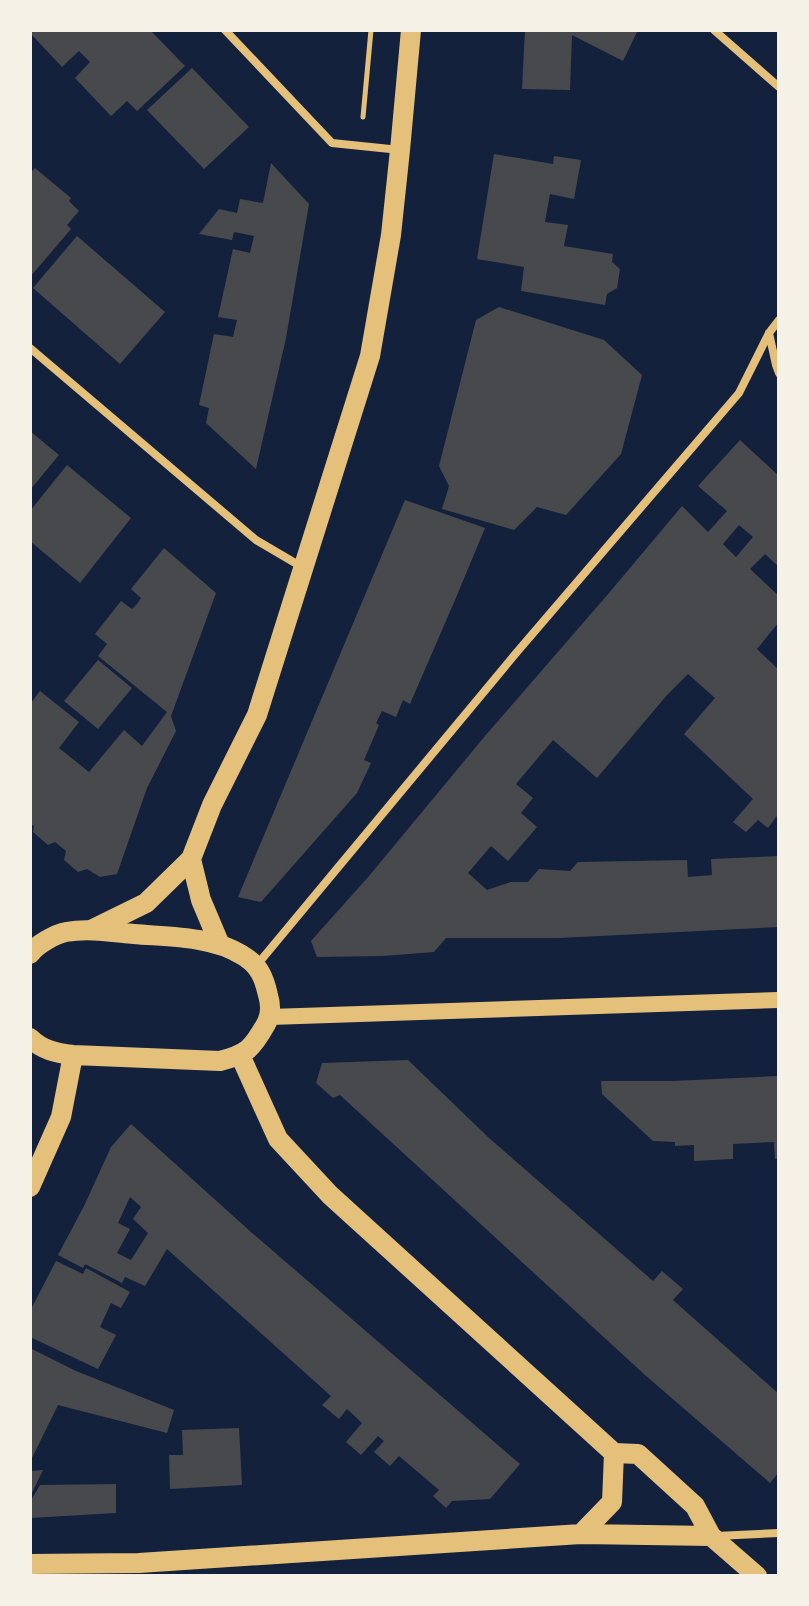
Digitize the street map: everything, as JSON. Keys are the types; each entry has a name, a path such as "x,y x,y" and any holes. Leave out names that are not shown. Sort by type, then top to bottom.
{"main road":[{"path":"91,930 146,903 191,859 212,805 257,715 370,356 391,235 411,30"},
{"path":"191,859 201,900 220,945"},
{"path":"30,1038 43,1048 73,1055 220,1061 240,1055 255,1044 270,1017 264,978 257,966 241,954 220,945 91,930 63,932 31,950"},
{"path":"270,1017 779,1000"},
{"path":"30,1187 61,1117 73,1055"},
{"path":"240,1055 278,1139 330,1195 614,1453 638,1454 695,1506 711,1536 757,1576"},
{"path":"581,1534 612,1502 614,1453"},
{"path":"30,1564 154,1562 581,1534 711,1536"}],"street":[{"path":"225,30 332,143 400,150"},
{"path":"714,30 779,87"},
{"path":"257,966 517,652 739,393 769,333 779,320"},
{"path":"769,333 779,373"},
{"path":"30,348 256,540 303,567"},
{"path":"711,1536 779,1533"}],"path":[{"path":"360,146 371,30"}],"building":[{"path":"30,30 150,30 185,66 137,111 127,101 111,116 75,78 90,62 79,51 62,67"},
{"path":"525,30 638,30 623,61 572,35 570,90 522,89"},
{"path":"192,68 249,127 204,169 147,110"},
{"path":"494,154 553,164 554,156 581,160 574,199 550,194 545,222 568,225 564,246 613,254 612,262 620,269 617,288 607,294 605,305 521,291 524,267 477,259"},
{"path":"271,163 309,204 286,338 256,469 206,423 209,408 199,405 214,334 233,337 237,320 218,317 233,249 250,253 254,236 234,232 232,240 199,234 219,209 237,213 240,199 263,203"},
{"path":"35,168 71,198 69,201 79,211 67,225 71,229 30,277 30,173"},
{"path":"77,236 165,312 120,364 33,288"},
{"path":"499,307 604,340 642,375 621,454 566,515 537,507 514,530 442,509 449,486 439,466 476,320"},
{"path":"30,431 59,455 30,490"},
{"path":"740,440 779,476 779,567 765,554 750,569 779,596 779,622 757,649 779,670 779,813 768,828 758,820 746,832 733,822 753,799 684,734 715,698 688,674 597,778 553,740 516,784 533,798 521,813 537,827 508,861 491,846 468,873 487,890 511,882 528,882 539,869 570,871 578,862 687,860 688,877 712,875 711,859 779,856 779,927 559,938 446,938 434,952 317,957 311,941 682,506 708,532 727,511 698,486","holes":["739,525 753,537 736,557 723,544"]},
{"path":"67,465 131,518 80,583 30,541 30,511"},
{"path":"405,500 485,528 455,600 410,704 403,700 396,717 382,711 364,760 371,763 357,793 261,902 238,897"},
{"path":"164,548 216,593 171,716 176,731 147,788 117,874 100,877 87,869 78,872 64,860 66,851 55,842 48,845 33,832 34,826 30,823 30,704 40,691 79,722 59,748 89,772 124,730 142,746 167,712 98,656 107,644 95,634 121,601 132,609 137,604 141,598 131,589"},
{"path":"98,660 132,688 98,729 64,701"},
{"path":"408,1060 488,1137 653,1281 662,1271 683,1289 673,1300 779,1394 779,1472 770,1483 645,1375 340,1095 333,1098 316,1083 322,1063"},
{"path":"779,1076 779,1158 775,1159 774,1142 733,1144 733,1159 694,1161 694,1145 675,1146 675,1142 653,1141 602,1094 601,1081 672,1081"},
{"path":"131,1124 520,1464 490,1499 452,1501 446,1508 433,1496 439,1490 399,1456 390,1466 374,1452 384,1441 378,1436 361,1455 346,1442 362,1423 347,1409 339,1419 322,1405 331,1396 167,1249 145,1286 125,1277 122,1283 85,1264 83,1268 58,1255 111,1147","holes":["130,1197 141,1207 133,1219 148,1233 131,1260 117,1253 130,1229 118,1223"]},
{"path":"56,1261 83,1274 86,1268 130,1292 121,1308 111,1303 100,1327 116,1335 98,1369 30,1337 30,1311"},
{"path":"30,1348 76,1371 174,1410 167,1433 58,1405 30,1462"},
{"path":"239,1428 242,1485 170,1489 169,1455 183,1455 182,1430"},
{"path":"43,1470 30,1497 30,1471"},
{"path":"116,1484 116,1513 30,1518 30,1502 40,1485"}]}
